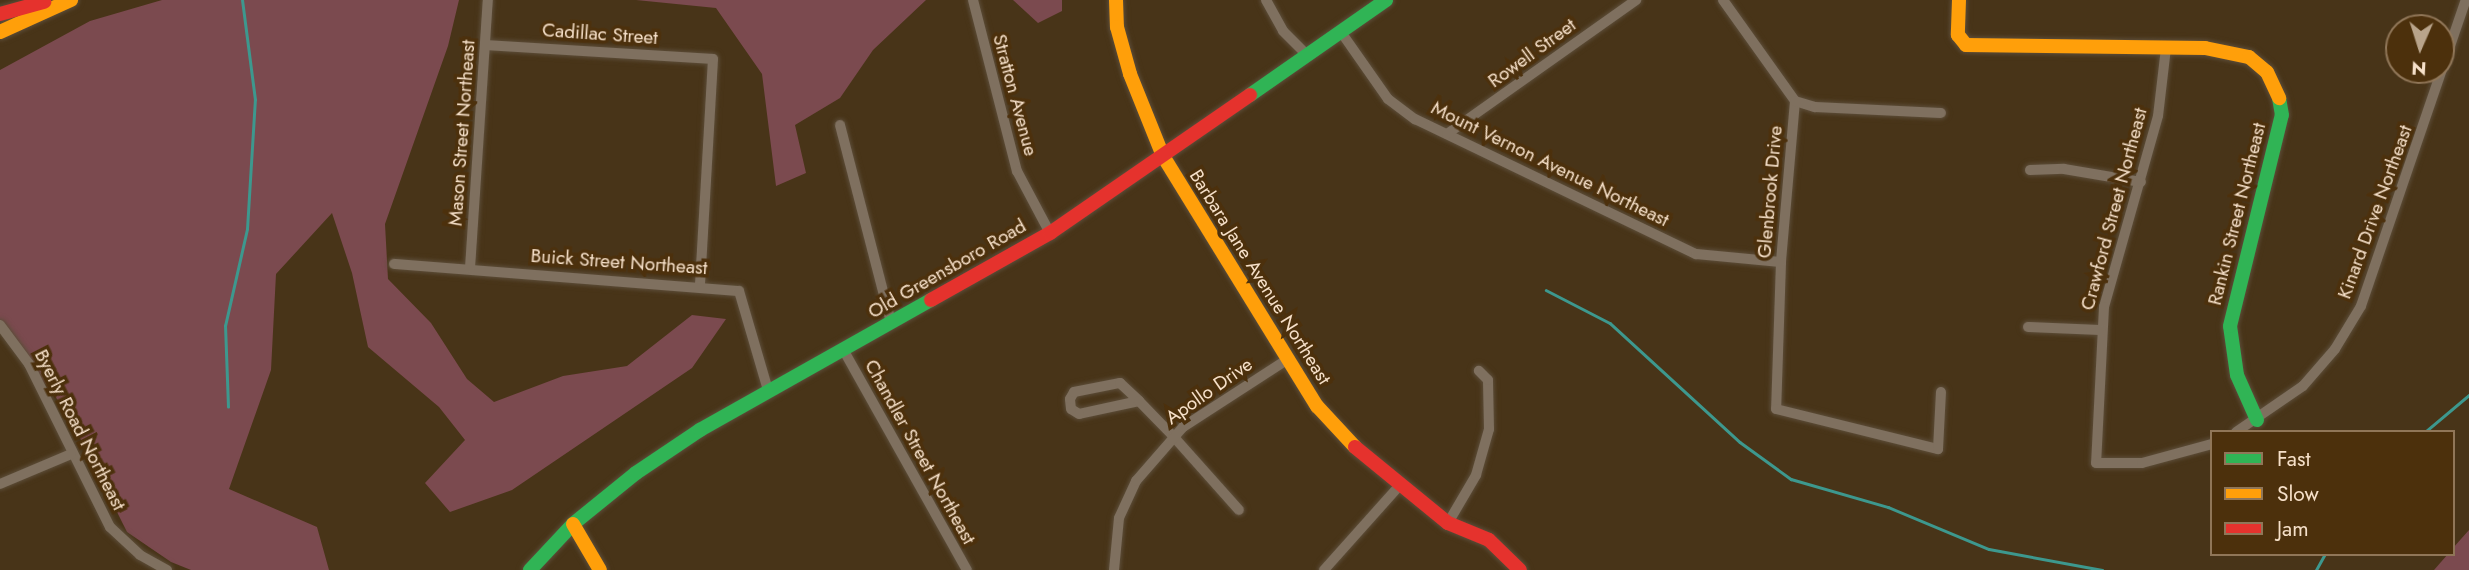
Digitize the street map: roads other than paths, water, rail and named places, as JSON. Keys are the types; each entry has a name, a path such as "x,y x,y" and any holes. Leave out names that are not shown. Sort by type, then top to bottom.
{"main road":[{"path":"0,14 52,0"},
{"path":"0,32 71,0"},
{"name":"Barbara Jane Avenue Northeast","path":"1116,0 1117,27 1130,74 1164,156 1286,361 1317,406 1356,448 1400,485 1448,523 1489,540 1520,570"},
{"name":"Old Greensboro Road","path":"530,570 573,524 636,473 768,390 844,351 1050,233 1386,0"},
{"name":"Rankin Street Northeast","path":"1959,0 1958,35 1966,45 2204,48 2249,57 2277,86 2282,115 2230,326 2237,374 2257,420"},
{"path":"573,524 600,570"}],"street":[{"name":"Mason Street Northeast","path":"470,268 488,0"},
{"name":"Stratton Avenue","path":"973,0 1013,160 1050,233"},
{"path":"1266,0 1283,31 1307,55"},
{"name":"Rowell Street","path":"1447,134 1636,0"},
{"name":"Glenbrook Drive","path":"1723,0 1795,101 1782,262 1776,409 1938,449 1941,392"},
{"name":"Kinard Drive Northeast","path":"2240,430 2257,420 2315,374 2361,306 2466,0"},
{"name":"Mount Vernon Avenue Northeast","path":"1341,32 1388,99 1447,134 1696,254 1782,262"},
{"name":"Cadillac Street","path":"486,45 712,59 700,285"},
{"name":"Crawford Street Northeast","path":"2166,48 2158,116 2101,330 2096,463 2142,463 2210,445"},
{"path":"1795,101 1815,107 1941,113"},
{"path":"840,125 891,322"},
{"path":"2029,170 2064,169 2141,182"},
{"name":"Buick Street Northeast","path":"394,264 700,285 739,291 768,390"},
{"name":"Byerly Road Northeast","path":"0,325 29,364 71,454 110,527 140,555 167,570"},
{"path":"2028,327 2101,330"},
{"name":"Chandler Street Northeast","path":"844,351 967,570"},
{"name":"Apollo Drive","path":"1114,570 1119,518 1129,491 1173,436 1286,361"},
{"path":"1448,523 1476,475 1489,429 1488,380 1479,371"},
{"path":"1139,401 1079,414 1070,409 1074,392 1111,382 1120,383 1139,401 1173,436 1239,510"},
{"path":"0,484 71,454"},
{"path":"1324,570 1400,485"}],"waterway":[{"path":"228,407 225,326 247,229 255,100 242,0"},
{"path":"1546,290 1610,323 1740,442 1791,479 1888,507 1989,549 2102,570"},
{"path":"2427,430 2469,395"},
{"path":"2316,570 2324,556"}]}
